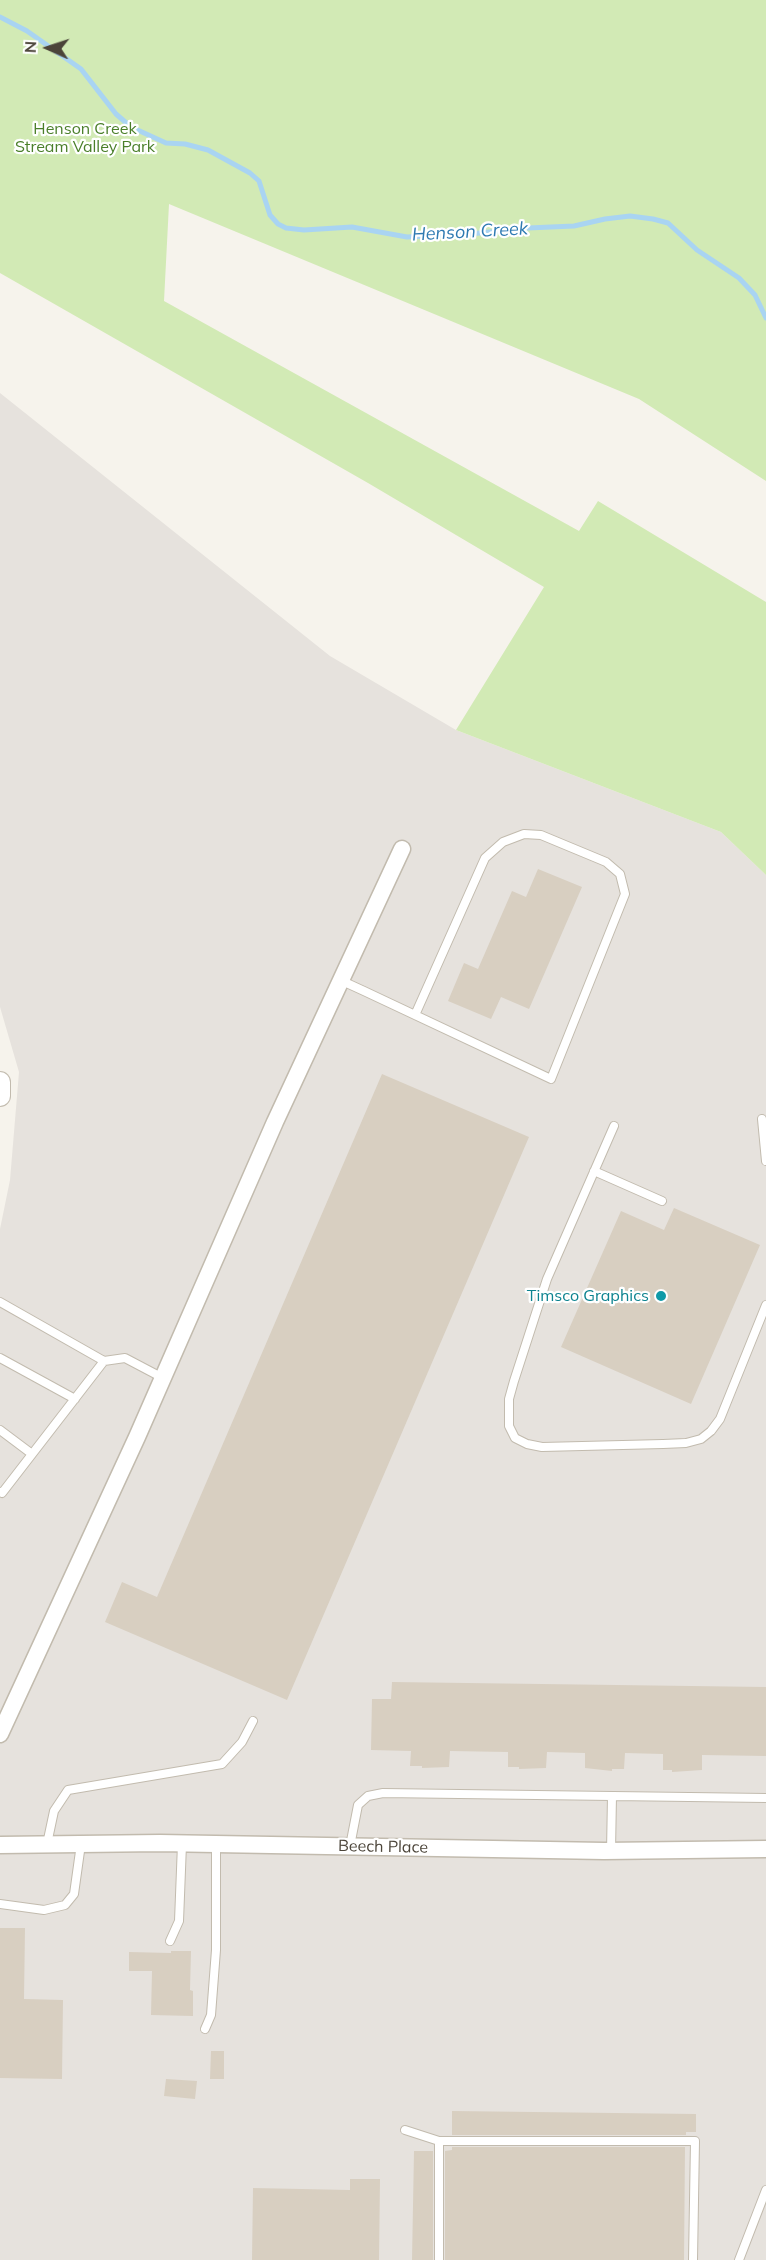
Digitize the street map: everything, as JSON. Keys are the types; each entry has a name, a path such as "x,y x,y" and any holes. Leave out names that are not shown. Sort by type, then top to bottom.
{"street":[{"path":"0,1734 163,1378 275,1122 402,849"},
{"path":"0,1082 0,1096"},
{"name":"Beech Place","path":"0,1845 216,1844 611,1851 766,1849"}],"lane":[{"path":"340,980 551,1079 625,894 620,874 606,862 540,835 524,834 503,842 485,858 415,1015"},
{"path":"762,1119 766,1161"},
{"path":"614,1126 547,1280 514,1381 509,1399 509,1426 515,1438 527,1444 542,1447 686,1443 701,1439 720,1419 766,1305"},
{"path":"594,1171 662,1201"},
{"path":"0,1302 104,1361 125,1358 163,1378"},
{"path":"0,1358 75,1399"},
{"path":"0,1492 2,1493 104,1361"},
{"path":"0,1430 32,1454"},
{"path":"47,1845 54,1811 68,1790 222,1764 242,1742 253,1721"},
{"path":"351,1846 358,1805 368,1796 394,1794 766,1798"},
{"path":"611,1851 612,1796"},
{"path":"0,1904 44,1910 64,1905 75,1894 81,1844"},
{"path":"171,1941 179,1921 182,1844"},
{"path":"205,2029 211,2016 216,1950 216,1844"},
{"path":"405,2130 439,2141 695,2141 693,2260"},
{"path":"439,2141 439,2260"},
{"path":"739,2260 766,2190"}],"shaded area":[{"path":"0,393 330,656 456,730 721,832 766,875 766,2260 0,2260 0,1229 10,1180 19,1072 0,1007"}],"green space":[{"name":"Henson Creek Stream Valley Park","path":"0,0 766,0 766,481 639,399 169,204 164,301 579,531 598,501 766,602 766,875 721,832 456,730 544,587 368,483 0,273"}],"building":[{"path":"538,869 582,887 529,1009 501,997 491,1019 448,1001 464,963 478,969 512,891 526,897"},
{"path":"382,1074 529,1137 287,1700 105,1622 122,1582 157,1597"},
{"name":"Timsco Graphics","path":"674,1208 760,1245 691,1404 561,1347 621,1211 664,1230"},
{"path":"392,1682 766,1687 766,1756 702,1755 702,1770 672,1772 672,1770 663,1770 663,1754 625,1753 624,1769 612,1769 612,1771 585,1768 585,1753 547,1752 546,1768 519,1769 519,1767 508,1767 508,1752 450,1751 449,1767 410,1766 411,1751 371,1750 372,1699 391,1699"},
{"path":"0,1928 25,1928 24,1999 63,2000 62,2079 0,2078"},
{"path":"171,1951 191,1951 190,1990 193,1991 193,2016 151,2015 152,1971 129,1971 129,1952 171,1953"},
{"path":"211,2051 224,2051 224,2079 210,2079"},
{"path":"166,2079 197,2081 195,2099 164,2096"},
{"path":"452,2111 696,2114 696,2132 686,2132 686,2135 452,2135"},
{"path":"452,2147 685,2147 684,2260 445,2260 445,2151 452,2150"},
{"path":"414,2151 433,2151 433,2260 412,2260"},
{"path":"350,2179 380,2179 379,2260 252,2260 253,2188 350,2190"}],"waterway":[{"name":"Henson Creek","path":"0,17 27,31 81,69 116,114 131,127 166,143 185,144 208,150 250,173 259,181 270,215 278,224 286,228 304,230 352,227 407,237 574,226 630,216 653,219 668,223 697,250 739,278 755,295 766,318"}],"place":[{"name":"Timsco Graphics","path":"661,1296"}]}
